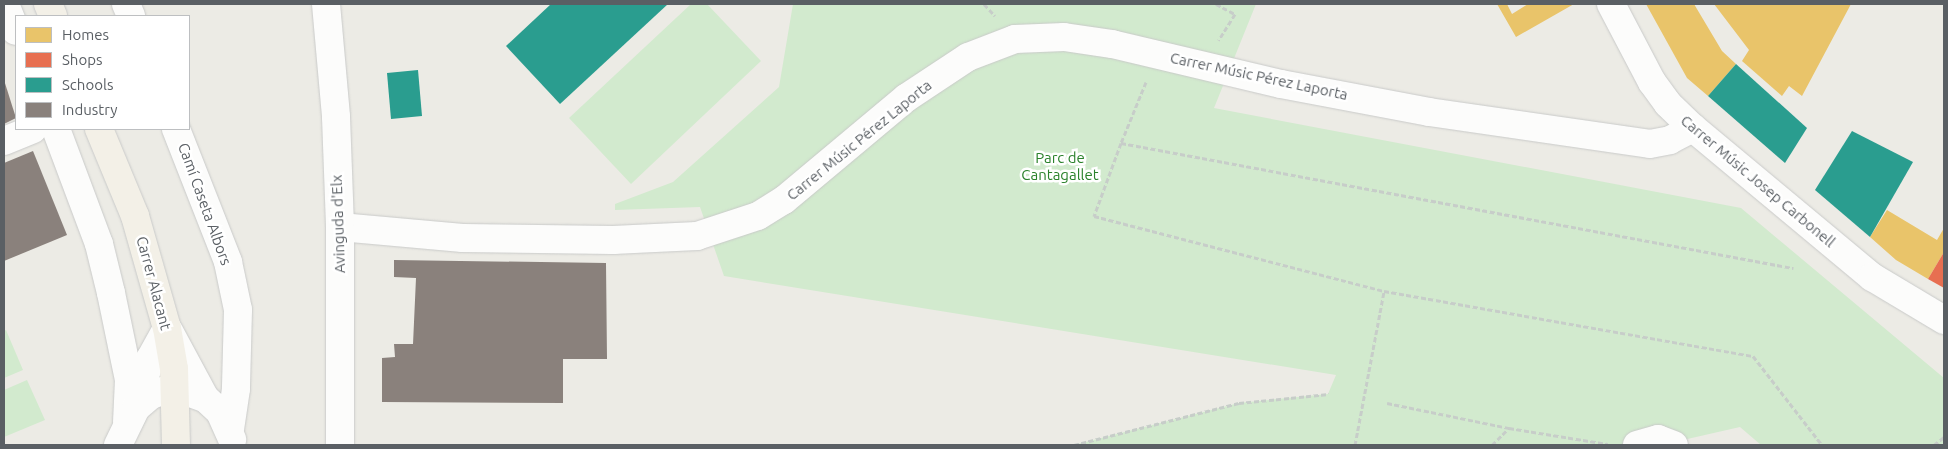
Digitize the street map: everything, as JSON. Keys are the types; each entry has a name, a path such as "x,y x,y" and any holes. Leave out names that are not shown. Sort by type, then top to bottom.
{"main road":[{"name":"Carrer Alacant","path":"99,130 135,216 167,328 174,387 176,445"}],"street":[{"path":"5,4 15,28"},
{"name":"Avinguda d'Elx","path":"326,4 336,117 340,227 340,445"},
{"name":"Carrer Músic Josep Carbonell","path":"1611,4 1652,82 1668,104 1693,128 1872,277 1944,320"},
{"name":"Carrer Músic Pérez Laporta","path":"340,227 463,238 613,240 697,236 758,216 784,200 906,98 968,57 1015,39 1064,37 1157,54 1429,112 1650,144 1670,140 1693,128"},
{"path":"4,141 31,130"},
{"path":"56,130 99,244 111,293 130,380 127,425"},
{"name":"Camí Caseta Albors","path":"176,130 228,262 238,310 236,389 232,437"},
{"path":"127,425 150,359 167,328"},
{"path":"167,328 205,398 220,412 232,437"},
{"path":"127,425 151,395 174,387 205,398"},
{"path":"1637,445 1658,439 1674,445"}],"path":[{"path":"1203,65 1235,14 1216,4"},
{"path":"1157,54 1094,216 1384,290 1753,356 1822,445"},
{"path":"1121,143 1793,268"},
{"path":"1355,445 1384,290"},
{"path":"1074,445 1239,403 1329,394"},
{"path":"1386,403 1510,428 1612,445"},
{"path":"1492,445 1510,428"},
{"path":"1934,445 1944,437"}],"green space":[{"path":"691,4 707,4 761,61 631,184 569,118"},
{"name":"Parc de Cantagallet","path":"793,4 1256,4 1214,108 1741,208 1944,378 1944,445 1761,445 1740,427 1661,445 1074,445 1239,403 1328,394 1336,375 724,276 700,207 615,210 615,204 673,182 779,87"},
{"path":"6,330 23,370 4,378 4,331"},
{"path":"27,380 45,420 4,437 4,390"}],"building: Homes":[{"path":"1497,4 1507,4 1512,14 1528,4 1574,4 1516,37"},
{"path":"1646,4 1694,4 1722,51 1736,64 1708,96 1687,78"},
{"path":"1714,4 1851,4 1802,96 1789,86 1782,96 1742,61 1749,50"},
{"path":"1887,210 1937,240 1944,228 1944,252 1928,279 1896,260 1870,237"}],"building: Shops":[{"path":"1944,252 1944,288 1928,279"}],"building: Schools":[{"path":"551,4 668,4 560,104 506,46"},
{"path":"1736,64 1807,128 1785,163 1708,96"},
{"path":"418,70 422,116 391,119 387,73"},
{"path":"1852,131 1913,162 1870,237 1815,190"}],"building: Industry":[{"path":"4,80 15,118 4,124"},
{"path":"33,151 67,235 4,261 4,163"},
{"path":"394,260 606,263 607,359 563,359 563,403 382,402 382,358 395,357 394,344 413,344 416,278 394,277"}]}
